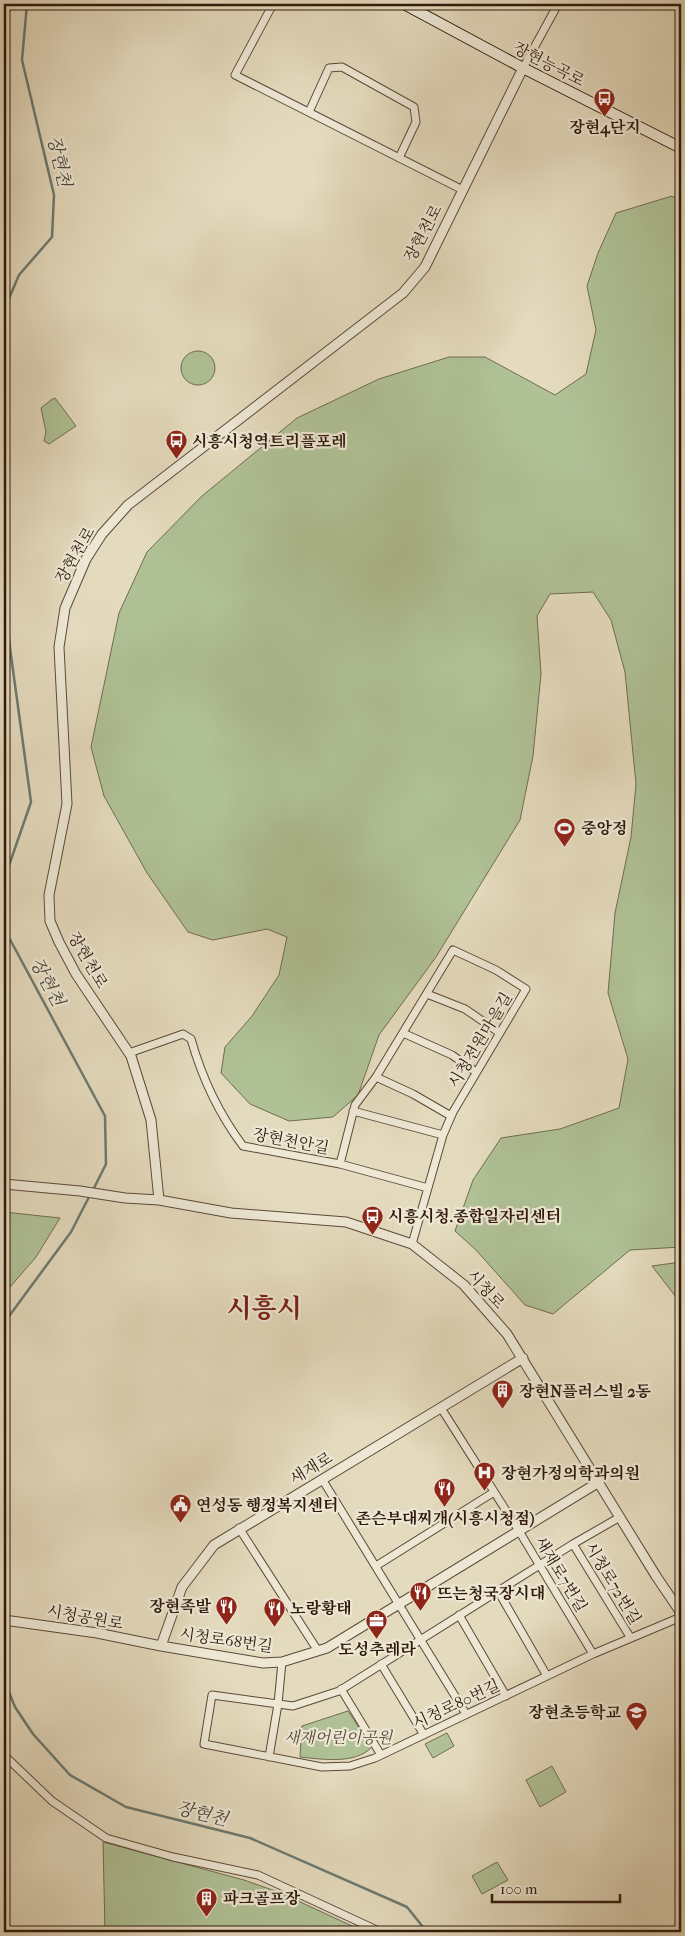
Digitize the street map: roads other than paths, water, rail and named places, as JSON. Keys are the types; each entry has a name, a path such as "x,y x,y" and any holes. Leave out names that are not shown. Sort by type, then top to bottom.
{"main road":[{"path":"4,8 5,4"},
{"name":"장현능곡로","path":"404,4 523,68 681,148"}],"street":[{"path":"273,4 235,75 463,190"},
{"path":"523,68 558,4"},
{"path":"309,112 329,68 342,68 414,107 416,122 399,158"},
{"name":"장현천로","path":"159,1200 151,1120 129,1053 76,974 50,921 49,895 68,804 59,647 64,608 74,582 86,559 102,534 128,505 403,293 425,266 523,68"},
{"name":"시청전원마을길","path":"340,1164 355,1105 376,1077 454,950 496,970 526,989 451,1116 443,1135 412,1244"},
{"path":"426,994 465,1009 500,1033"},
{"name":"장현천안길","path":"129,1053 183,1034 191,1039 210,1093 230,1128 244,1146 340,1164 428,1188"},
{"path":"403,1034 452,1055 476,1072"},
{"path":"376,1077 413,1094 451,1116"},
{"path":"353,1111 443,1135"},
{"name":"시청로","path":"4,1184 80,1191 125,1198 159,1200 231,1213 346,1222 412,1244 464,1285 507,1334 524,1358 656,1576 681,1612"},
{"name":"새재로","path":"160,1646 182,1587 214,1545 239,1528 524,1358"},
{"name":"새재로7번길","path":"441,1408 519,1531 593,1654"},
{"path":"322,1479 422,1639 466,1714"},
{"name":"시청로68번길","path":"160,1646 263,1663 282,1662 327,1648 599,1482"},
{"path":"376,1566 494,1492"},
{"name":"시청로72번길","path":"204,1744 212,1695 293,1706 342,1689 538,1565 620,1517"},
{"path":"239,1528 318,1651"},
{"name":"시청로72번길","path":"573,1544 630,1637"},
{"path":"498,1590 547,1676"},
{"path":"459,1615 506,1696"},
{"name":"시청로80번길","path":"204,1744 322,1767 350,1766 381,1755 630,1637 681,1617"},
{"name":"시청공원로","path":"4,1620 97,1633 160,1646"},
{"path":"269,1757 278,1704 282,1662"},
{"path":"381,1664 424,1734"},
{"path":"342,1689 381,1755"},
{"path":"4,1752 7,1758 52,1801 106,1838 173,1857 258,1876 381,1932"}],"waterway":[{"name":"장현천","path":"4,310 19,275 52,237 54,195 22,60 27,4"},
{"name":"장현천","path":"4,488 6,512 4,547"},
{"name":"장현천","path":"4,588 10,648 31,802 5,877 6,932 105,1116 106,1164 93,1190"},
{"name":"장현천","path":"4,1323 71,1232 90,1195"},
{"name":"장현천","path":"4,1680 15,1707 33,1734 70,1775 126,1807 250,1838 407,1907 427,1932"}],"place":[{"name":"장현4단지","path":"605,117"},
{"name":"시흥시청역트리플포레","path":"176,460"},
{"name":"중앙정","path":"565,847"},
{"name":"시흥시청.종합일자리센터","path":"372,1235"},
{"name":"장현N플러스빌 2동","path":"503,1410"},
{"name":"장현가정의학과의원","path":"485,1492"},
{"name":"존슨부대찌개(시흥시청점)","path":"445,1508"},
{"name":"연성동 행정복지센터","path":"180,1524"},
{"name":"뜨는청국장시대","path":"421,1612"},
{"name":"장현족발","path":"227,1625"},
{"name":"노랑황태","path":"274,1627"},
{"name":"도성추레라","path":"377,1639"},
{"name":"장현초등학교","path":"637,1731"},
{"name":"파크골프장","path":"207,1917"}],"district":[{"name":"시흥시","path":"264,1308"}],"park label":[{"name":"새재어린이공원","path":"338,1737"}]}
